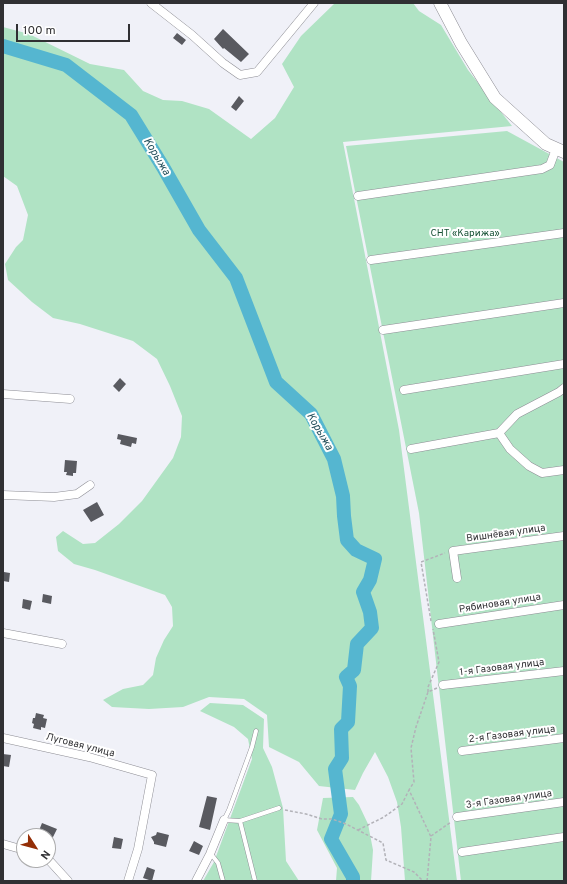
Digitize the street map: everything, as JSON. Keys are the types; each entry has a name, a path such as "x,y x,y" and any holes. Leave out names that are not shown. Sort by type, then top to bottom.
{"street":[{"path":"151,3 192,35 223,63 240,75 257,72 314,3"},
{"path":"358,196 542,169 550,165 560,151 546,144 495,98 461,43 440,3"},
{"path":"370,260 564,234"},
{"path":"383,330 564,303"},
{"path":"404,390 564,364"},
{"path":"411,449 499,433 517,414 564,388"},
{"path":"3,394 70,399"},
{"path":"499,433 510,449 529,466 542,473 564,470"},
{"path":"3,495 54,497 77,494 90,485"},
{"name":"Вишнёвая улица","path":"457,578 454,551 564,536"},
{"name":"Рябиновая улица","path":"439,624 564,604"},
{"path":"3,633 62,644"},
{"name":"1-я Газовая улица","path":"443,686 564,671"},
{"name":"Луговая улица","path":"3,738 89,757 152,775 138,849 128,881"},
{"name":"2-я Газовая улица","path":"462,751 564,738"},
{"name":"3-я Газовая улица","path":"457,817 564,802"},
{"path":"196,881 210,854 224,820"},
{"path":"462,852 564,838"},
{"path":"3,844 16,848"},
{"path":"56,868 68,881"}],"lane":[{"path":"256,731 252,747 224,820 240,821 279,808"},
{"path":"240,821 255,881"},
{"path":"210,854 218,863 223,881"}],"path":[{"path":"358,830 384,817 402,804 408,790 414,782 411,748 416,727 428,692 428,687 439,662 421,562 447,553"},
{"path":"428,692 443,686"},
{"path":"408,790 431,837 427,881"},
{"path":"279,808 322,819 332,819 358,830 383,843 386,860 414,872 423,881"},
{"path":"431,837 457,817"}],"green space":[{"path":"335,3 413,3 419,11 441,25 468,70 512,126 343,142 399,430 457,881 405,881 401,827 397,802 388,777 375,752 355,790 319,786 299,762 269,747 267,715 244,699 209,697 183,707 149,709 112,707 103,700 123,689 143,685 153,675 156,658 164,640 173,626 172,607 165,595 74,564 58,551 56,537 63,531 83,544 95,543 119,524 142,501 173,458 181,437 182,416 157,359 133,341 80,324 53,318 32,302 8,280 5,264 16,247 23,240 28,215 17,186 3,176 3,27 29,34 90,64 124,70 143,91 163,100 182,101 209,109 251,139 275,118 294,87 282,64 301,36"},
{"name":"СНТ «Карижа»","path":"507,131 564,162 564,881 461,881 419,513 346,146"},
{"path":"210,703 243,705 264,719 263,748 272,767 283,808 286,861 299,881 203,881 214,862 252,759 248,739 234,727 200,711"},
{"path":"353,797 359,805 368,824 373,850 371,881 336,881 337,868 317,830 323,798"}],"building":[{"path":"223,29 249,54 241,62 224,48 223,49 214,39"},
{"path":"177,33 186,40 182,45 173,38"},
{"path":"239,96 244,101 236,111 231,107"},
{"path":"120,378 126,384 119,392 113,386"},
{"path":"118,434 137,438 136,444 132,443 131,447 120,444 121,440 117,439"},
{"path":"65,460 77,461 76,473 73,473 73,476 66,475 67,472 64,472"},
{"path":"97,502 104,515 91,522 83,510"},
{"path":"4,572 10,573 9,582 3,581"},
{"path":"43,594 52,596 51,604 42,602"},
{"path":"23,599 32,601 30,610 22,608"},
{"path":"36,713 44,715 43,718 47,719 45,728 41,727 41,730 33,728 33,718 35,718"},
{"path":"3,754 11,755 9,767 3,766"},
{"path":"207,796 217,798 210,830 199,827"},
{"path":"42,823 54,828 40,828"},
{"path":"157,832 169,835 166,847 154,844 151,837 156,835"},
{"path":"114,837 123,839 121,849 112,848"},
{"path":"194,841 203,846 199,855 189,851"},
{"path":"147,867 155,870 152,881 143,878"}],"waterway":[{"name":"Корыжа","path":"3,46 66,65 131,115 199,230 236,278 276,382 311,414 334,459 343,496 347,540 356,550 375,559 370,580 363,592 370,612 372,628 357,644 354,670 346,677 350,686 348,722 341,729 342,758 335,769 341,814 331,839 353,877 353,881"}]}
